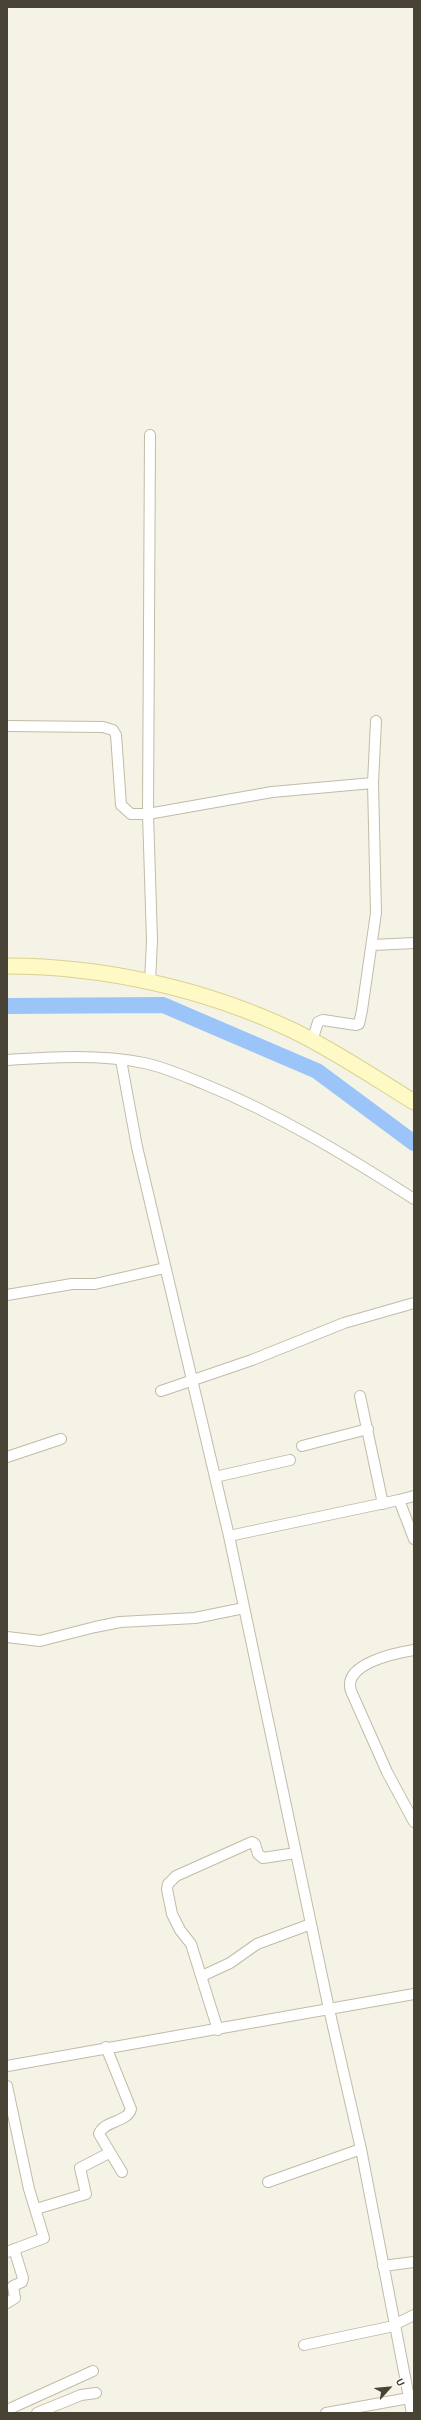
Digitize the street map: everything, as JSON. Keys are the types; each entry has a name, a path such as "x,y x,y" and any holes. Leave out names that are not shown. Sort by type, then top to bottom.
{"street":[{"path":"150,435 148,814 152,940 150,983"},
{"path":"312,1041 320,1021 356,1025 359,1024 373,945 376,913 373,783 376,721"},
{"path":"7,726 103,727 113,730 116,735 121,805 130,814 148,814 272,792 373,783"},
{"path":"373,945 414,944"},
{"path":"7,966 68,969 150,983 232,1006 282,1026 312,1041 414,1102"},
{"path":"7,1060 37,1058 121,1060 166,1069 248,1102 342,1155 414,1199"},
{"path":"121,1060 137,1147 229,1536 329,2009 361,2149 412,2413"},
{"path":"7,1295 72,1284 95,1284 165,1268"},
{"path":"160,1391 252,1360 344,1322 414,1303"},
{"path":"360,1396 383,1504"},
{"path":"302,1446 368,1429"},
{"path":"7,1457 61,1439"},
{"path":"215,1477 290,1460"},
{"path":"229,1536 383,1504 414,1496"},
{"path":"399,1500 414,1539"},
{"path":"7,1637 40,1641 114,1623 195,1618 244,1608"},
{"path":"414,1650 393,1654 365,1666 352,1674 349,1681 351,1691 387,1772 414,1822"},
{"path":"218,2030 191,1944 177,1925 170,1906 168,1889 172,1879 189,1869 253,1842 258,1854 263,1858 296,1853"},
{"path":"202,1976 230,1963 257,1944 311,1924"},
{"path":"7,2066 106,2047 218,2030 414,1994"},
{"path":"106,2047 131,2109 126,2116 100,2130 100,2139 122,2172"},
{"path":"7,2086 44,2238 10,2251 23,2278 22,2282 13,2286 16,2297 7,2302"},
{"path":"268,2182 361,2149"},
{"path":"36,2209 86,2194 80,2168 109,2153"},
{"path":"383,2266 414,2262"},
{"path":"304,2345 394,2325 414,2315"},
{"path":"7,2410 93,2371"},
{"path":"37,2413 81,2395 96,2393"},
{"path":"326,2413 409,2398"}],"waterway":[{"path":"7,1006 163,1005 317,1071 414,1143"}]}
